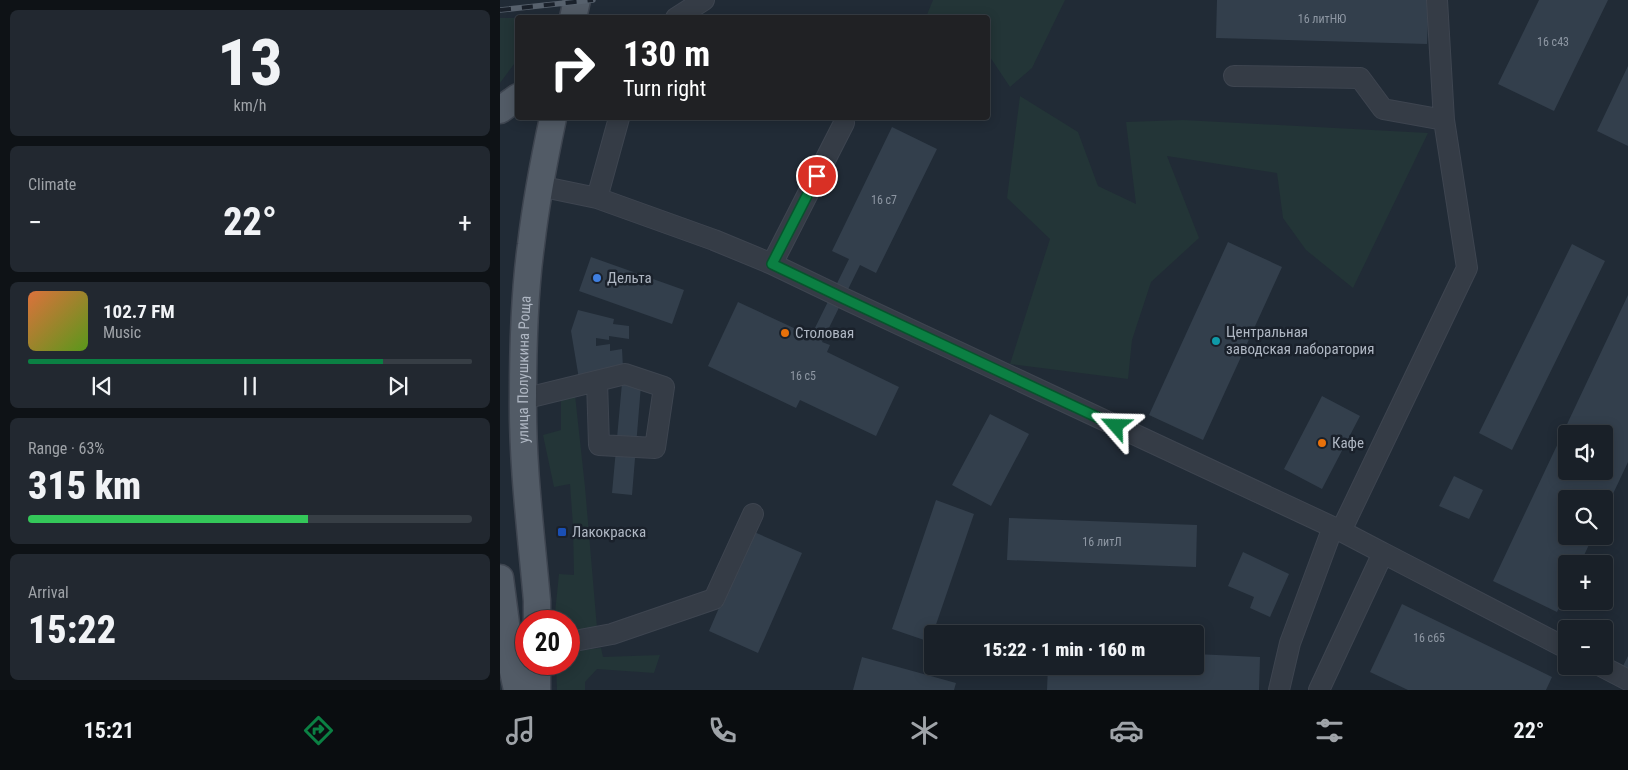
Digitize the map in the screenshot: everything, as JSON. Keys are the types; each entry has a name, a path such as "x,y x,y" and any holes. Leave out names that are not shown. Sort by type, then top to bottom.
{"main road":[{"path":"573,15 577,0"},
{"path":"500,110 515,99"},
{"name":"улица Полушкина Роща","path":"537,610 526,477 522,398 524,323 527,280 539,186 553,120"},
{"path":"500,578 505,655 518,690"},
{"path":"537,675 537,690"}],"lane":[{"path":"681,15 704,0"},
{"path":"1279,690 1290,643 1337,529 1467,268 1444,120 1437,0"},
{"path":"1234,76 1360,78 1383,109 1444,120"},
{"path":"597,198 619,120"},
{"path":"772,264 844,122"},
{"path":"539,186 597,198 714,240 772,264 1337,529 1558,644"},
{"path":"522,398 626,374 664,387 655,448 599,445 597,381"},
{"path":"580,640 612,634 714,599 753,514"},
{"path":"1319,690 1383,554"},
{"path":"1613,672 1628,680"}],"shaded area":[{"path":"933,0 1065,0 1032,68 1010,87 990,57 990,15 927,15"},
{"path":"500,18 515,18 515,63 500,83"},
{"path":"1020,96 1078,132 1098,186 1136,204 1126,122 1183,120 1428,133 1353,288 1306,250 1283,218 1277,173 1167,156 1199,238 1151,282 1132,340 1128,379 1010,364 1050,239 1007,198"},
{"path":"575,395 597,628 581,633 580,610 555,610 559,574 574,575 570,484 554,487 543,435 561,430 561,398"},
{"path":"601,648 603,657 660,655 654,673 597,669 585,682 585,690 557,690 556,675 580,675 580,650"}],"building":[{"path":"1217,0 1429,0 1427,44 1216,38"},
{"path":"1539,0 1608,0 1554,111 1498,84"},
{"path":"1628,66 1628,146 1597,131"},
{"path":"892,127 937,149 876,273 860,265 822,342 830,345 827,352 899,387 876,436 800,400 796,408 708,366 738,302 811,336 849,259 832,251"},
{"name":"Центральная заводская лаборатория","path":"1228,242 1282,267 1203,440 1149,415"},
{"path":"1572,244 1605,261 1512,450 1479,433"},
{"path":"591,257 684,290 672,324 579,291"},
{"path":"1628,295 1628,462 1613,494 1613,490 1558,490 1558,545 1589,545 1584,555 1558,555 1557,612 1493,581 1558,443 1558,480 1613,480 1613,425 1567,425"},
{"path":"578,310 614,319 613,324 629,326 629,339 609,336 609,340 596,338 596,346 610,344 610,351 622,349 623,368 579,379 571,331"},
{"path":"622,383 641,385 632,495 612,493"},
{"name":"Кафе","path":"1322,396 1360,416 1322,489 1284,469"},
{"path":"990,414 1029,434 991,506 952,485"},
{"path":"1454,476 1483,490 1469,519 1439,506"},
{"path":"936,500 974,514 936,625 924,625 924,640 892,629"},
{"path":"1009,518 1197,525 1196,567 1007,560"},
{"path":"752,531 802,553 758,653 709,631"},
{"path":"1243,552 1289,574 1270,617 1250,608 1254,597 1228,586"},
{"path":"1402,604 1552,677 1546,690 1408,690 1370,672"},
{"path":"1204,654 1260,657 1259,690 1047,690 1048,675 1204,675"},
{"path":"1628,656 1628,668 1623,666"},
{"path":"862,657 956,683 954,690 853,690"}],"railway":[{"path":"500,10 593,0"}],"place":[{"name":"Дельта","path":"597,278"},
{"name":"Столовая","path":"785,333"},
{"name":"Центральная заводская лаборатория","path":"1216,341"},
{"name":"Кафе","path":"1322,443"},
{"name":"Лакокраска","path":"562,532"}],"route":[{"path":"817,176 772,264 1116,426"}]}
